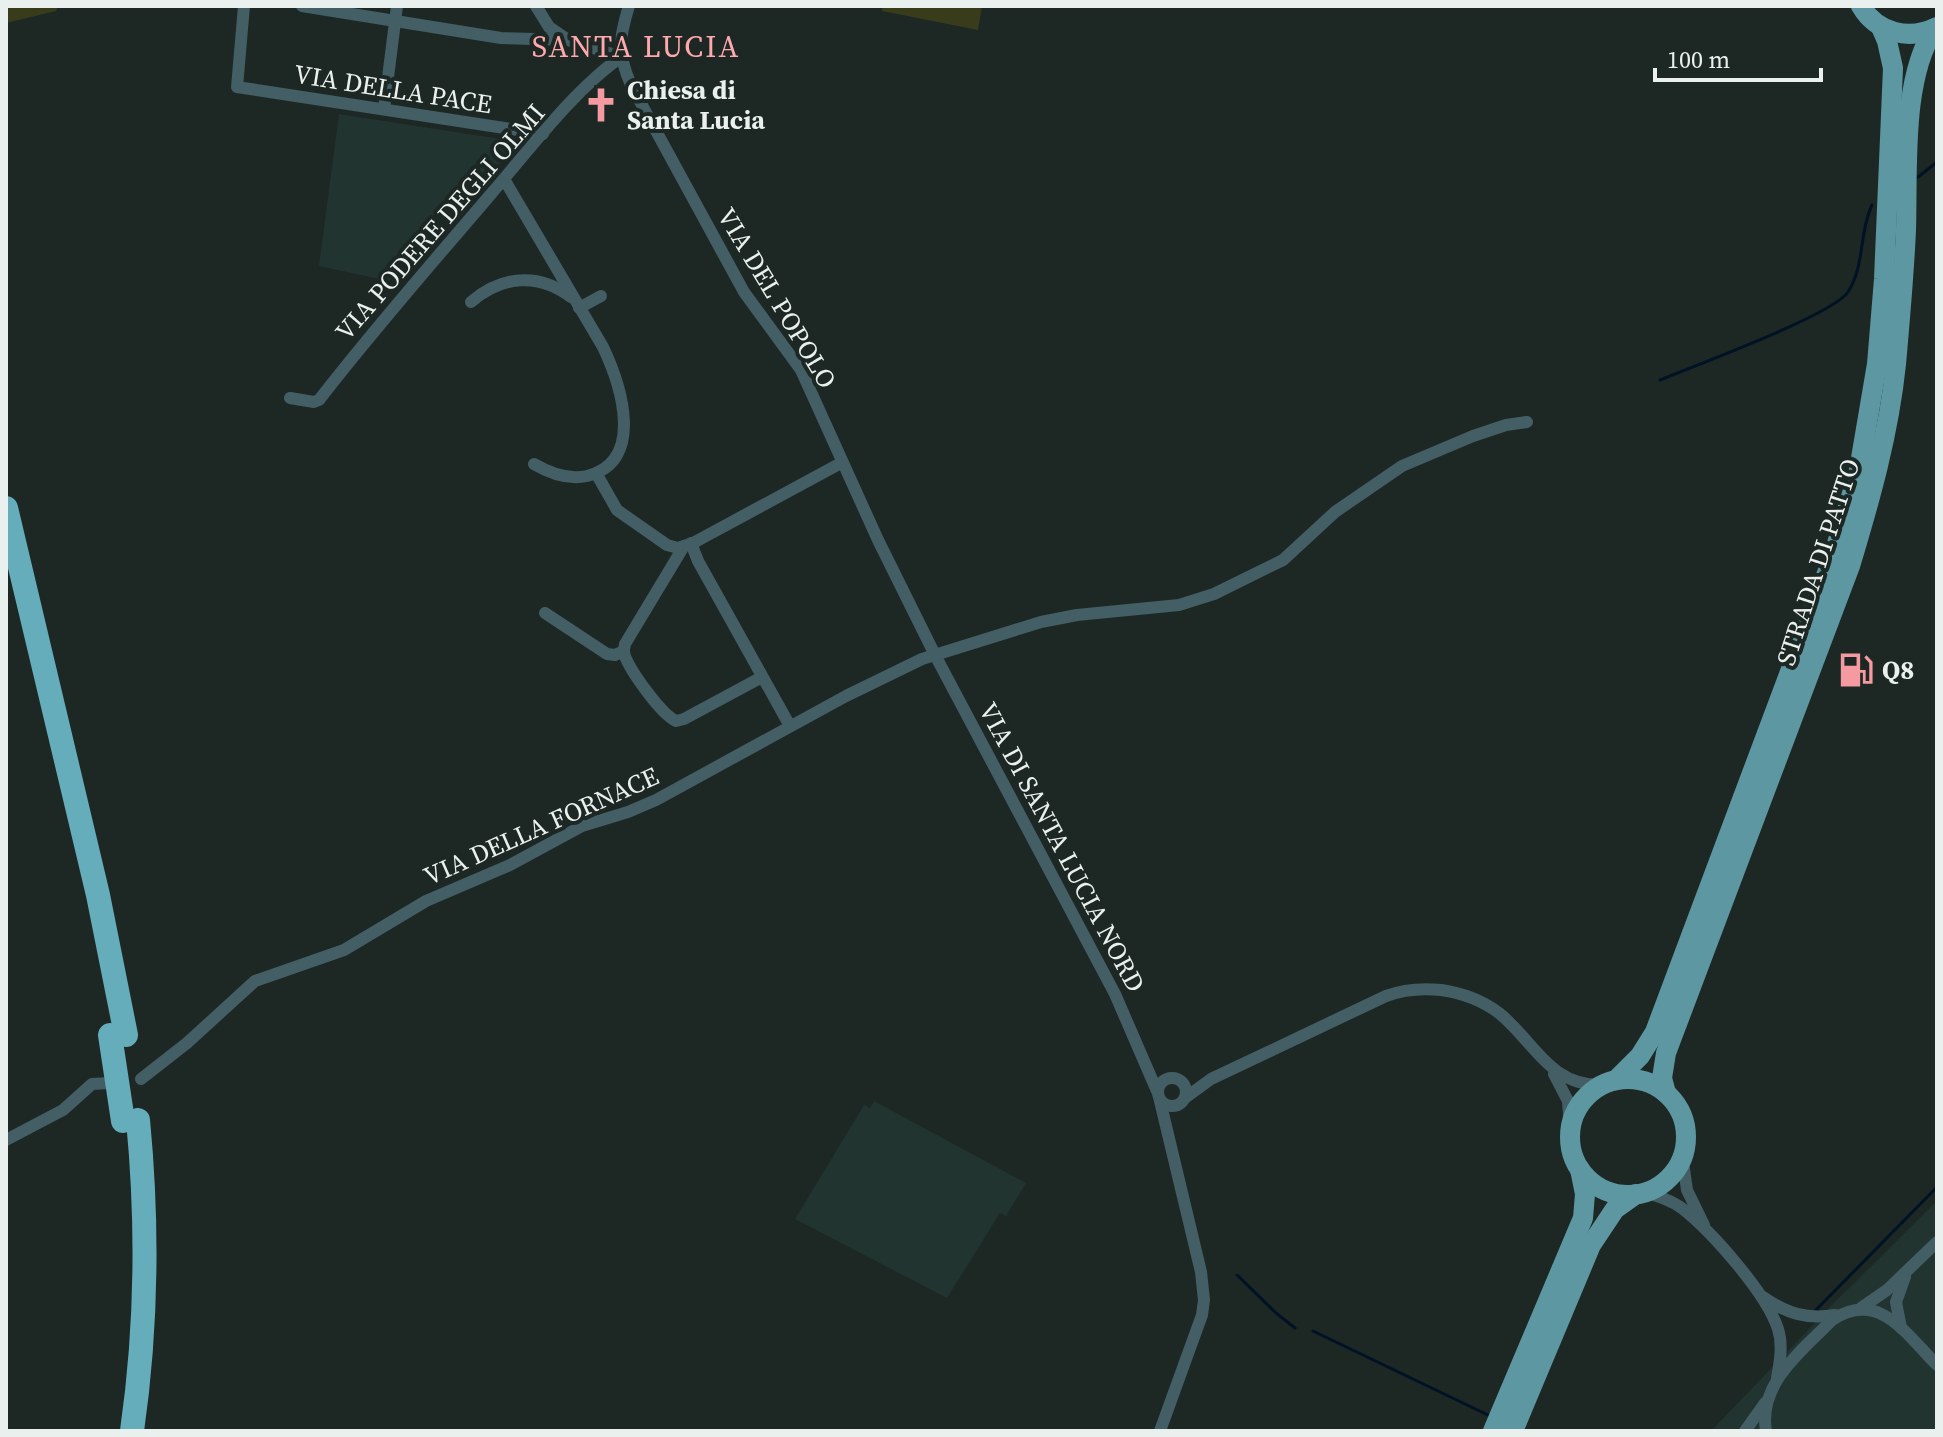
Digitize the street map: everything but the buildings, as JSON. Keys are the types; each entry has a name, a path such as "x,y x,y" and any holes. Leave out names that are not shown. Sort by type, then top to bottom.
{"highway":[{"path":"6,508 98,895 144,1194 145,1282 132,1431"},
{"path":"6,570 118,1035"},
{"path":"117,1431 128,1333 131,1120"}],"main road":[{"name":"STRADA DI PATTO","path":"1609,1082 1640,1056 1659,1022 1833,557 1856,482 1874,390 1884,279 1893,68 1881,27 1861,6"},
{"name":"STRADA DI PATTO","path":"1881,27 1908,34 1936,27"},
{"name":"STRADA DI PATTO","path":"1666,1093 1662,1078 1666,1053 1850,566 1868,508 1896,368 1904,279 1912,90 1921,54 1936,27"},
{"path":"1493,1431 1583,1218 1585,1194 1580,1169 1572,1151 1570,1132 1574,1116 1582,1101 1609,1082 1646,1082 1666,1093 1676,1104 1684,1125 1682,1155 1668,1178 1615,1209 1591,1245 1513,1431"},
{"path":"1580,1169 1601,1188 1622,1194 1640,1193"}],"street":[{"name":"VIA DELLA PACE","path":"244,6 237,87 543,134"},
{"path":"302,6 501,38 568,40 621,57"},
{"path":"384,109 397,6"},
{"path":"536,6 549,27 568,40"},
{"name":"VIA DEL POPOLO","path":"629,6 620,39 621,57 631,85 733,274 801,370 841,463 935,655"},
{"name":"VIA PODERE DEGLI OLMI","path":"290,398 319,400 543,134 606,66 621,57"},
{"path":"504,179 608,357 623,410 622,447 613,461 596,473 566,477 534,464"},
{"path":"471,302 494,286 519,279 551,284 576,303"},
{"path":"576,303 601,296"},
{"name":"VIA DELLA FORNACE","path":"141,1079 187,1043 255,981 344,950 426,901 510,865 582,826 656,800 871,684 935,655 1041,622 1088,613 1179,605 1214,594 1283,560 1335,512 1402,466 1473,436 1527,422"},
{"path":"596,473 617,510 667,545 688,545 841,463"},
{"path":"688,545 629,638 624,651 628,661 663,712 676,721 762,677"},
{"path":"688,545 790,726"},
{"path":"545,613 607,654 624,651"},
{"name":"VIA DI SANTA LUCIA NORD","path":"935,655 1115,994 1159,1096 1201,1272 1204,1300 1199,1324 1160,1431"},
{"path":"1211,1079 1161,1082 1159,1096 1166,1105 1176,1106 1211,1079 1386,996 1415,989 1450,992 1485,1004 1506,1020 1548,1064 1568,1101 1570,1132"},
{"path":"1146,1062 1156,1073 1176,1079 1186,1090 1185,1098"},
{"path":"1548,1064 1572,1081 1584,1085 1609,1082"},
{"path":"6,1140 63,1110 92,1084 109,1083"},
{"path":"1682,1155 1687,1190 1709,1234"},
{"path":"1640,1193 1682,1209 1709,1234 1761,1295 1775,1322 1781,1342 1777,1378 1767,1400 1745,1431"},
{"path":"1761,1295 1784,1310 1805,1316 1824,1317 1861,1308 1887,1290 1937,1242"},
{"path":"1902,1329 1896,1310 1897,1294 1912,1267"},
{"path":"1861,1308 1879,1312 1902,1329 1937,1365"},
{"path":"1777,1378 1842,1313"},
{"path":"1766,1431 1767,1400"}],"shaded area":[{"path":"339,114 519,142 468,200 456,191 425,225 431,231 389,281 319,266"},
{"path":"874,1101 1026,1183 1006,1216 1000,1213 947,1298 795,1219 864,1105 870,1108"},
{"path":"1937,1201 1937,1431 1711,1431 1836,1301"}],"green space":[{"path":"6,6 58,6 56,11 6,23"},
{"path":"883,6 982,6 978,30 882,11"}],"waterway":[{"path":"1918,177 1937,162"},
{"path":"1660,380 1791,326 1837,302 1848,292 1857,271 1872,205"},
{"path":"1814,1312 1937,1187"},
{"path":"1237,1275 1295,1328"},
{"path":"1313,1331 1490,1416"}],"place":[{"name":"Chiesa di Santa Lucia","path":"601,105"},
{"name":"Q8","path":"1856,670"}],"district":[{"name":"SANTA LUCIA","path":"636,46"}]}
